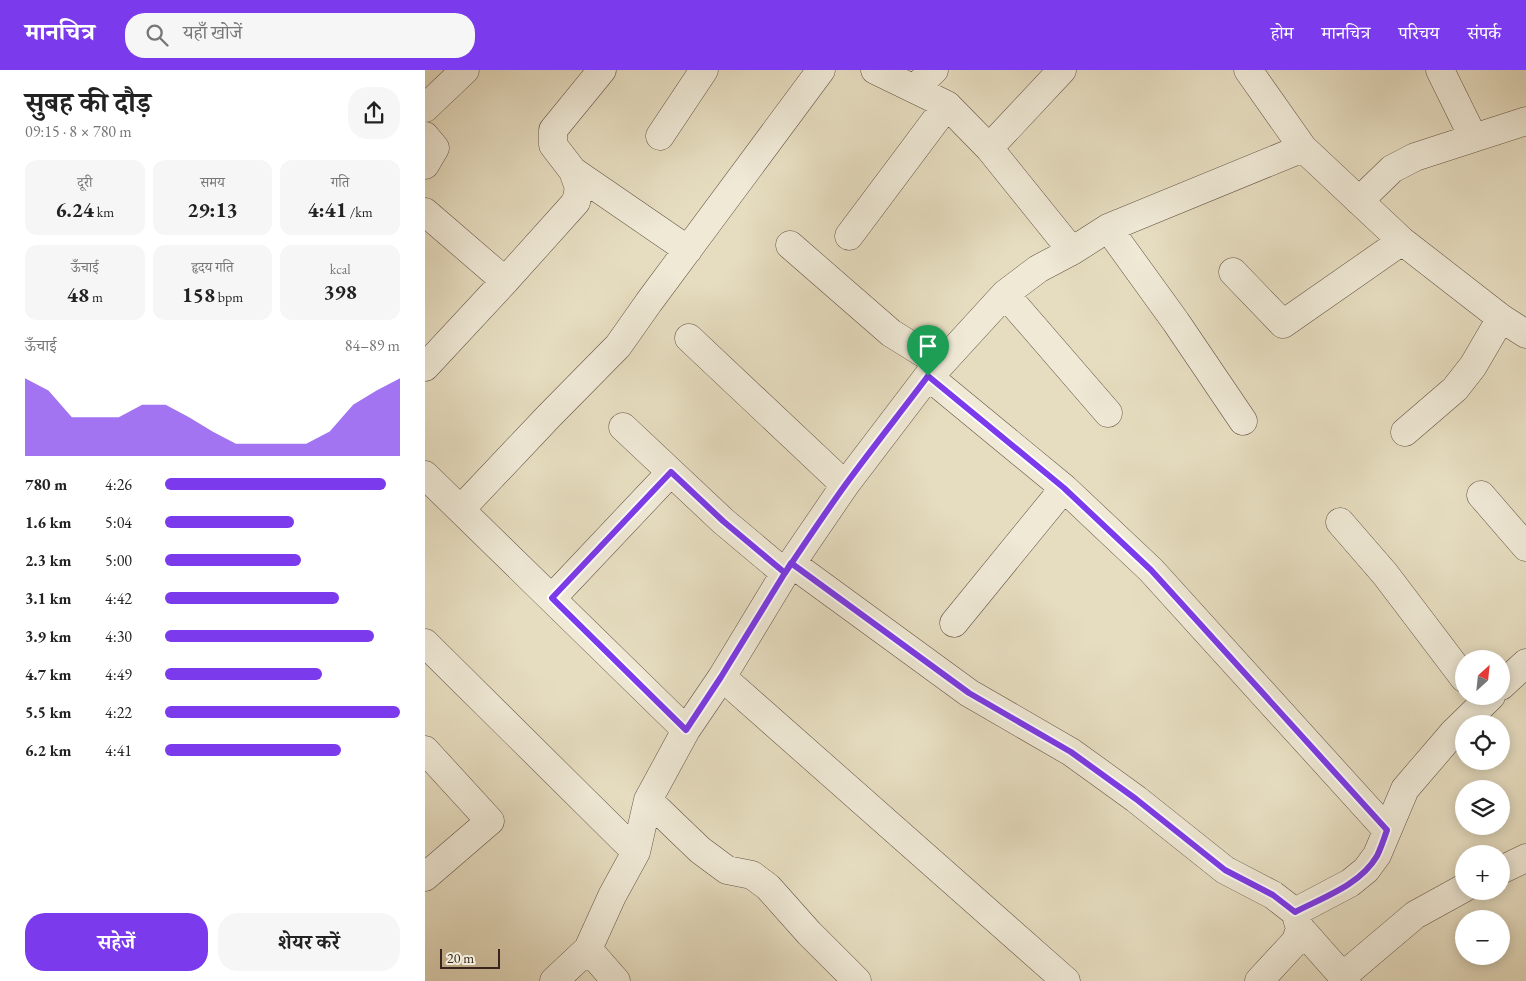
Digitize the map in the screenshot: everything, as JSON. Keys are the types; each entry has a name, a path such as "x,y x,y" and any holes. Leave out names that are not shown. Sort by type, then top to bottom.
{"street":[{"path":"425,108 465,70"},
{"path":"602,70 553,130 553,145 573,171 688,250"},
{"path":"660,136 704,70"},
{"path":"461,509 618,346 821,70"},
{"path":"875,70 925,79 947,105 989,148 1072,251"},
{"path":"989,148 1063,70"},
{"path":"1248,70 1303,148 1402,241 1501,318 1526,334"},
{"path":"1440,70 1473,137"},
{"path":"849,236 947,105"},
{"path":"1359,201 1392,169 1415,157 1526,121"},
{"path":"425,136 435,148 425,165"},
{"path":"554,981 588,949 612,896 636,852 648,800 686,730 788,568 845,484 935,370 1005,294 1038,268 1072,251 1108,228 1303,148"},
{"path":"425,367 576,202 579,188 573,171"},
{"path":"425,212 505,281"},
{"path":"1108,228 1176,322 1243,421"},
{"path":"1233,272 1283,324 1402,241"},
{"path":"790,245 935,370 1151,570 1387,830"},
{"path":"1005,294 1108,413"},
{"path":"1405,432 1455,389 1473,366 1501,318"},
{"path":"689,338 845,484"},
{"path":"623,427 723,521 788,568 969,693 1071,752 1136,799 1225,870 1273,895 1297,920 1345,979 1415,916 1455,893"},
{"path":"552,598 671,472"},
{"path":"425,475 686,730"},
{"path":"954,623 1064,488"},
{"path":"1481,495 1526,547"},
{"path":"1340,522 1385,574 1455,666"},
{"path":"425,643 636,852"},
{"path":"1510,676 1526,663"},
{"path":"721,677 1066,981"},
{"path":"1297,920 1350,884 1366,870 1377,855 1405,789 1479,705"},
{"path":"425,750 490,821 425,878"},
{"path":"648,800 700,850 727,870 752,875 768,887 809,933 857,981"},
{"path":"1510,866 1526,858"},
{"path":"1259,981 1296,941 1297,920"},
{"path":"588,949 616,981"}],"route":[{"path":"928,376 845,484 791,563 785,573 723,521 671,472 552,598 686,730 721,677 785,573 791,563 969,693 1071,752 1136,799 1225,870 1273,895 1295,912 1350,884 1366,870 1377,855 1387,830 1151,570 1064,488 928,376"}]}
